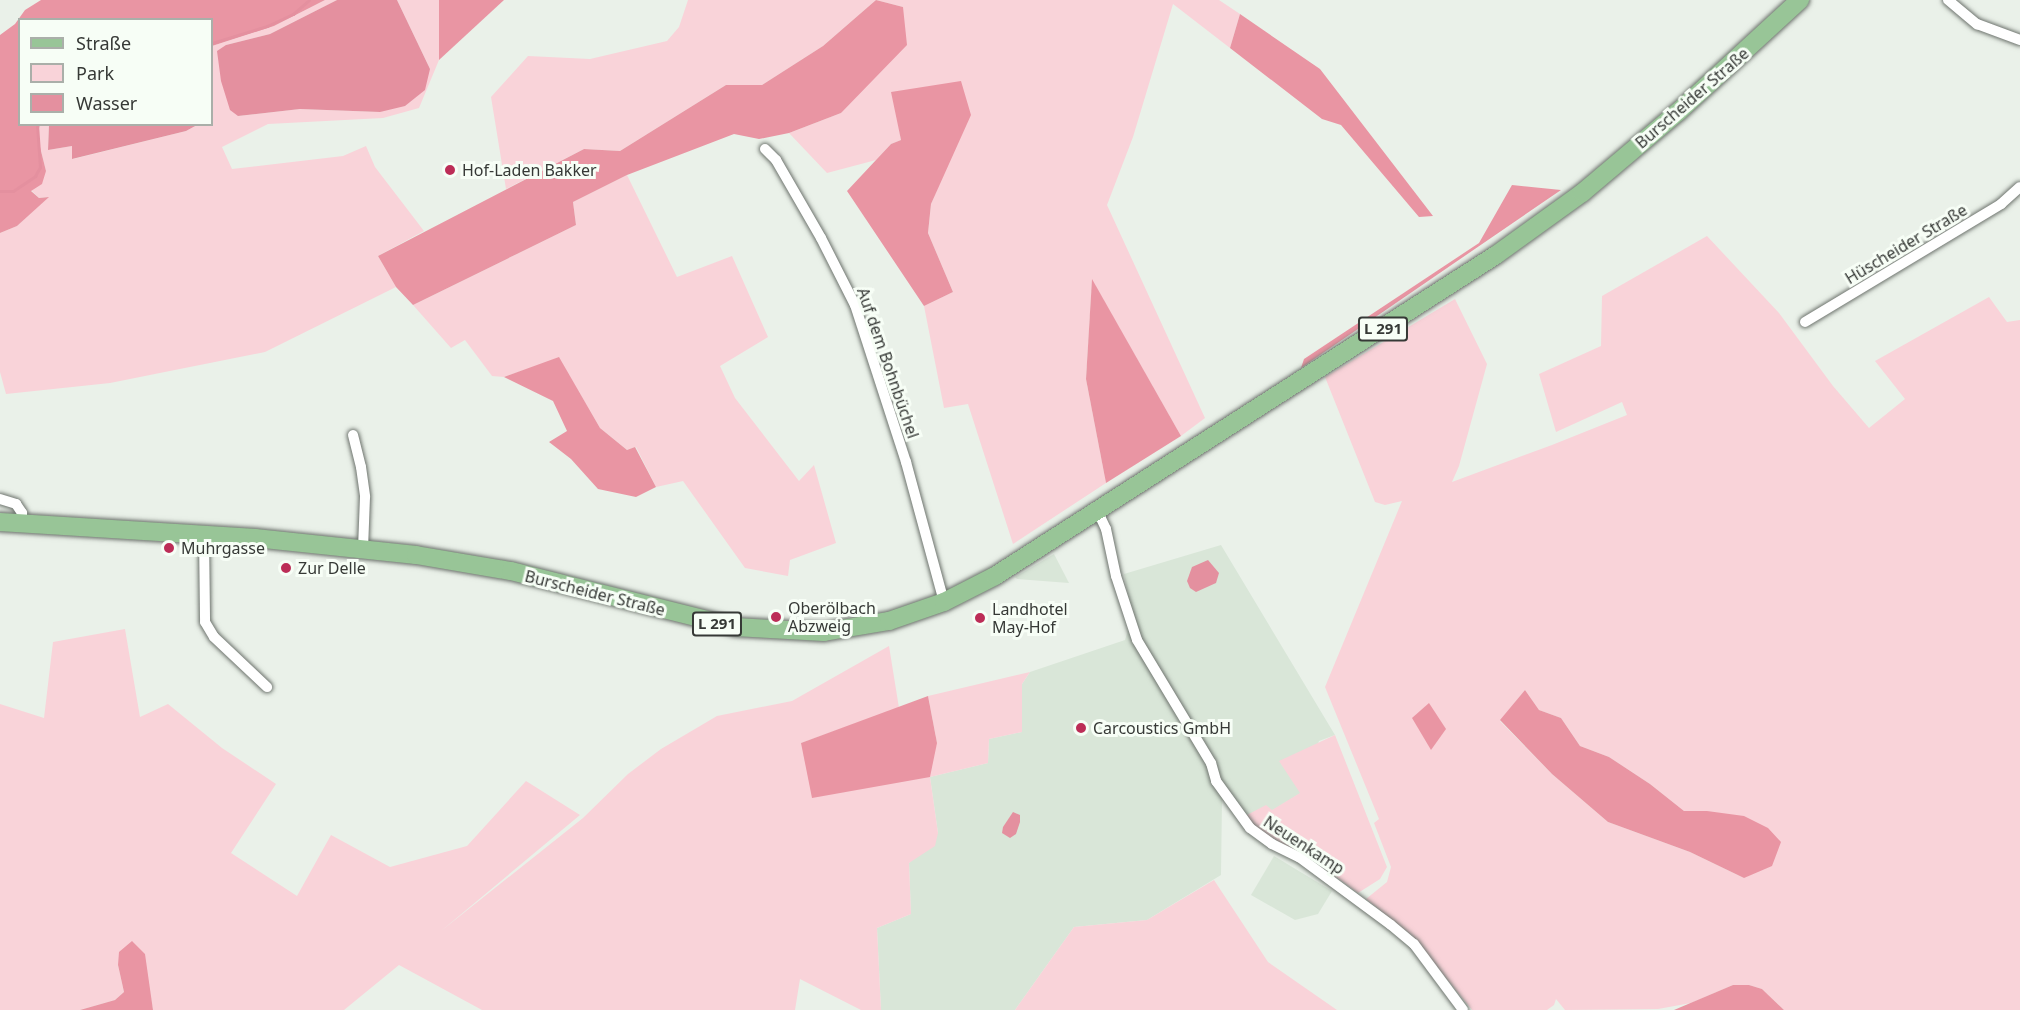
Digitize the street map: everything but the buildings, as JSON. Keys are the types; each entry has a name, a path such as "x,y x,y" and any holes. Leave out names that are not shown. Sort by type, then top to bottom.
{"main road":[{"name":"Burscheider Straße","path":"0,522 363,548 511,571 699,620 775,632 824,632 862,628 944,602 995,576 1476,268 1582,193 1678,112 1800,0"}],"street":[{"path":"1948,0 1977,24 2020,40"},
{"name":"Auf dem Bohnbüchel","path":"765,149 776,160 855,305 906,462 944,602"},
{"name":"Hüscheider Straße","path":"1805,322 2001,204 2020,187"},
{"path":"353,435 362,467 365,497 363,548"},
{"path":"0,499 16,504 22,513 22,523"},
{"name":"Neuenkamp","path":"1098,512 1106,529 1116,576 1137,640 1211,763 1216,781 1250,828 1272,844 1308,863 1414,944 1463,1010"},
{"path":"204,535 205,622 214,637 267,687"}],"shaded area":[{"path":"41,0 325,0 274,26 213,46 213,18 19,18 25,10"},
{"path":"439,0 504,0 439,60"},
{"path":"876,0 903,7 907,45 841,113 789,133 759,139 734,134 627,175 573,202 576,225 413,305 396,287 378,256 584,149 620,151 726,85 762,85 823,46"},
{"path":"1240,14 1320,69 1433,216 1419,217 1341,125 1322,119 1230,48"},
{"path":"18,20 18,126 40,126 37,135 46,171 42,184 31,191 39,198 49,197 17,226 0,233 0,35"},
{"path":"961,81 971,115 931,204 928,233 953,292 924,306 847,191 891,144 901,140 891,92"},
{"path":"1512,185 1561,190 1301,368 1304,359 1479,243"},
{"path":"1092,279 1181,436 1106,483 1086,379"},
{"path":"559,357 600,428 627,450 635,447 656,487 636,497 598,489 571,459 549,442 567,431 553,401 504,377"},
{"path":"1221,545 1335,735 1319,741 1301,793 1271,811 1245,816 1222,800 1221,875 1147,920 1074,927 1015,1010 881,1010 877,928 911,914 909,863 938,833 930,777 988,763 989,739 1022,732 1022,684 1030,672 1125,640 1132,617 1124,574"},
{"path":"1054,554 1069,583 1015,577"},
{"path":"1525,690 1539,710 1561,718 1580,746 1609,757 1650,784 1684,811 1707,811 1744,816 1768,828 1781,842 1772,866 1744,878 1690,852 1608,822 1552,774 1500,720"},
{"path":"928,696 937,743 930,777 812,798 801,743"},
{"path":"1429,703 1446,729 1431,750 1412,718"},
{"path":"1274,856 1332,891 1318,914 1295,920 1251,895"},
{"path":"132,941 145,954 153,1010 80,1010 115,1000 124,992 118,965 119,952"},
{"path":"1733,985 1749,985 1762,989 1784,1010 1674,1010"}],"green space":[{"path":"325,0 337,0 270,34 226,45 238,116 300,109 380,112 430,69 397,0 439,0 439,60 419,108 383,118 268,124 222,147 232,169 343,156 366,146 375,167 424,231 378,256 396,287 265,352 110,383 6,394 0,372 0,233 17,226 48,197 39,198 31,190 46,171 37,135 40,126 49,126 48,150 72,146 73,159 186,131 195,126 213,126 213,46 274,26"},
{"path":"688,0 876,0 823,46 762,85 726,85 620,151 584,149 506,189 491,97 528,56 590,59 667,41 679,27"},
{"path":"876,0 1219,0 1240,14 1230,48 1173,4 1133,137 1107,205 1205,418 1181,436 1092,280 1086,379 1106,483 1013,544 968,404 944,408 924,306 953,292 928,233 931,204 943,175 898,122 901,140 891,144 876,160 827,173 789,133 841,113 903,7"},
{"path":"627,175 677,277 732,256 768,337 720,366 735,398 799,481 814,465 836,543 790,560 788,576 745,568 683,481 656,487 636,447 627,450 600,428 559,358 504,377 492,376 465,340 451,348 413,305 576,225 573,202"},
{"path":"1707,236 1779,313 1833,386 1869,428 1905,399 1875,361 1989,297 2007,322 2020,320 2020,1010 1784,1010 1762,989 1749,985 1733,985 1691,1003 1658,1009 1565,1010 1556,999 1554,1005 1547,1010 1472,1010 1410,934 1366,899 1387,882 1391,867 1374,823 1379,819 1325,687 1402,501 1385,505 1375,502 1325,377 1455,299 1487,364 1459,466 1452,482 1627,415 1622,402 1556,432 1539,374 1601,346 1602,296","holes":["1525,690 1539,710 1561,718 1580,746 1609,757 1650,784 1684,811 1707,811 1744,878 1690,852 1608,822 1552,774 1500,721"]},
{"path":"125,629 140,717 168,704 222,748 276,784 231,853 297,896 331,835 390,867 467,846 526,781 580,815 441,931 583,818 628,774 661,749 717,716 792,701 889,646 899,708 801,743 937,743 928,696 1030,672 1022,684 1022,732 989,739 988,763 930,777 938,833 935,846 909,863 911,914 877,928 881,1010 861,1010 800,979 795,1010 482,1010 399,965 344,1010 153,1010 150,993 118,965 124,992 115,1000 80,1010 0,1010 0,704 44,718 53,642"},
{"path":"1335,735 1387,867 1380,879 1358,893 1312,859 1258,831 1245,816 1266,805 1272,810 1300,793 1279,761"},
{"path":"1214,880 1268,962 1337,1010 1015,1010 1074,927 1147,920"}],"water":[{"path":"337,0 397,0 430,69 425,90 405,106 380,112 300,109 238,116 230,110 221,81 217,51 226,45 270,34"},
{"path":"49,126 195,126 186,131 72,159 72,146 48,150"},
{"path":"1208,560 1219,573 1216,583 1196,592 1190,588 1187,581 1192,567"},
{"path":"1013,812 1020,815 1020,822 1016,834 1010,838 1002,833 1003,827"}],"waterway":[{"path":"213,43 267,26 293,14 309,0"},
{"path":"0,191 13,191 35,176 40,167 37,126"}],"place":[{"name":"Hof-Laden Bakker","path":"450,170"},
{"name":"Muhrgasse","path":"169,548"},
{"name":"Zur Delle","path":"286,568"},
{"name":"Oberölbach Abzweig","path":"776,617"},
{"name":"Landhotel May-Hof","path":"980,618"},
{"name":"Carcoustics GmbH","path":"1081,728"}]}
